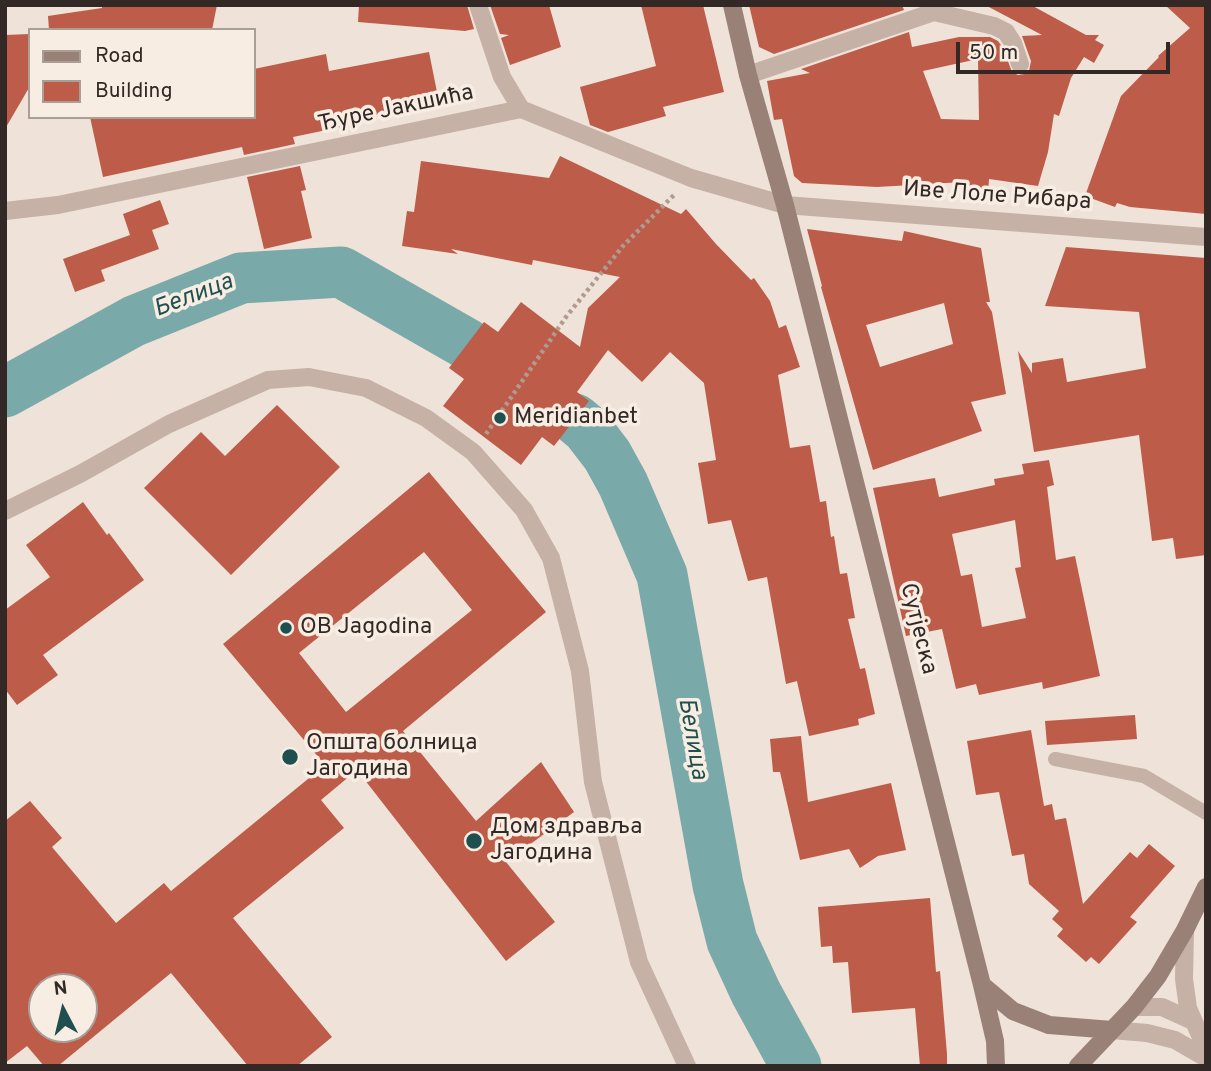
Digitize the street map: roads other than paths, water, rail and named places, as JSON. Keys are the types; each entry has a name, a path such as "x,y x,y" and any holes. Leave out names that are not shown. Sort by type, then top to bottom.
{"main road":[{"name":"Сутјеска","path":"732,5 982,985 995,1041 996,1066"},
{"path":"1078,1066 1134,1007 1158,976 1206,887"},
{"path":"982,985 1013,1011 1049,1025 1112,1030"}],"street":[{"path":"478,5 502,77 521,108 691,178 785,205"},
{"path":"748,75 931,8 1006,32 1020,64"},
{"name":"Ђуре Јакшића","path":"5,211 58,205 521,108"},
{"name":"Иве Лоле Рибара","path":"785,205 1206,237"},
{"path":"5,512 169,424 268,380 309,377 366,388 426,418 473,452 524,510 551,558 580,671 593,782 639,962 687,1066"},
{"path":"1185,930 1184,979 1188,1008 1206,1049"},
{"path":"1134,1007 1162,1007 1193,1021"},
{"path":"1112,1030 1147,1033 1175,1040 1206,1058"}],"lane":[{"path":"1055,759 1144,776 1206,813"}],"waterway":[{"name":"Белица","path":"5,392 134,321 241,278 341,272 467,344"},
{"name":"Белица","path":"575,419 587,429 607,455 623,484 662,575 718,885 732,941 756,993 796,1066"}],"place":[{"name":"Meridianbet","path":"500,418"},
{"name":"OB Jagodina","path":"286,628"},
{"name":"Општа болница Јагодина","path":"290,757"},
{"name":"Дом здравља Јагодина","path":"474,841"}]}
